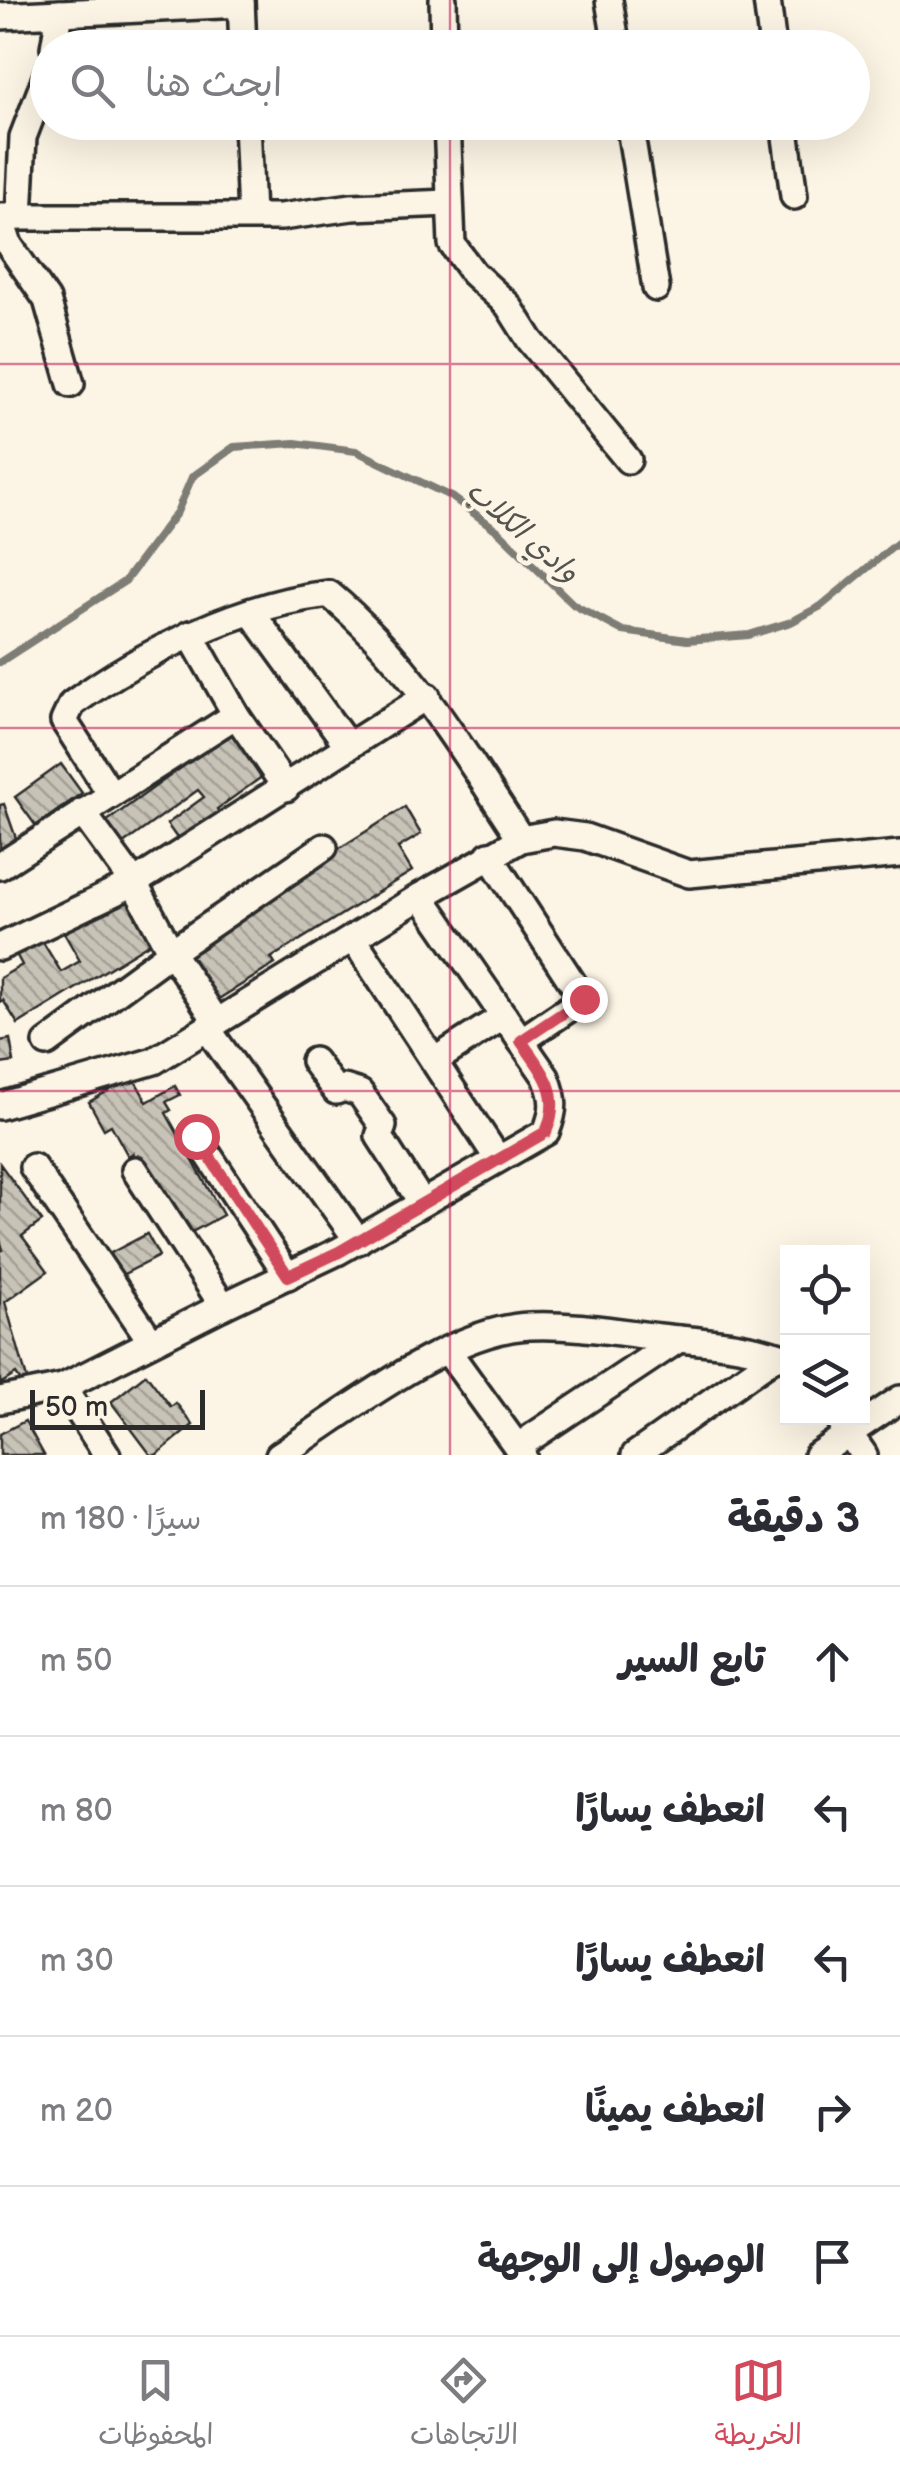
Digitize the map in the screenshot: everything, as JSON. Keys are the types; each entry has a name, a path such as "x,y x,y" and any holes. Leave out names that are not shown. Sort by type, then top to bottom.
{"street":[{"path":"442,0 443,30"},
{"path":"609,0 614,30"},
{"path":"767,0 771,30"},
{"path":"0,16 241,2 242,30"},
{"path":"57,30 60,13"},
{"path":"30,119 6,217 9,245 47,300 71,384"},
{"path":"248,140 251,216"},
{"path":"447,140 452,244 473,273 508,305 530,340 628,460"},
{"path":"632,140 656,288"},
{"path":"786,140 794,196"},
{"path":"6,217 281,217 352,207 449,204"},
{"path":"111,794 64,721 72,704 190,634 288,598 329,594 368,626 427,696 522,838"},
{"path":"251,612 348,746"},
{"path":"190,634 236,715 286,788"},
{"path":"0,948 134,883 427,696"},
{"path":"0,866 236,715"},
{"path":"82,812 134,883 212,1025 358,1241"},
{"path":"0,1106 154,1061 522,838 554,833 585,836 690,874 900,854"},
{"path":"47,1043 324,847"},
{"path":"488,856 584,999 521,1041"},
{"path":"0,1400 63,1388 358,1241 546,1132 554,1113 554,1096 546,1077 422,896"},
{"path":"353,938 498,1159"},
{"path":"434,1061 504,1016"},
{"path":"314,1061 336,1092 344,1088 360,1092 383,1126 379,1136 422,1203"},
{"path":"196,1136 288,1276"},
{"path":"33,1167 152,1341"},
{"path":"135,1170 223,1306"},
{"path":"279,1455 446,1350 488,1334 527,1326 589,1328 760,1348 780,1356"},
{"path":"446,1350 520,1451 678,1339"},
{"path":"635,1455 780,1358"},
{"path":"63,1388 107,1455"},
{"path":"870,1413 900,1399"},
{"path":"817,1455 843,1425 864,1455"}],"building":[{"path":"231,732 263,776 217,809 221,815 181,844 167,824 204,797 198,790 119,847 103,824"},
{"path":"61,764 82,793 36,826 15,797"},
{"path":"4,804 18,844 0,851 0,805"},
{"path":"405,807 421,834 398,848 412,871 271,958 275,964 212,1003 185,959 206,946 200,936"},
{"path":"129,893 158,938 18,1024 3,1000 0,1002 0,978 22,965 16,954 41,939 61,972 80,961 60,926"},
{"path":"10,1039 14,1062 0,1064 0,1041"},
{"path":"133,1077 147,1102 175,1086 180,1095 166,1102 171,1110 166,1113 223,1215 179,1239 133,1153 128,1156 111,1125 104,1129 89,1102"},
{"path":"0,1164 42,1221 22,1236 48,1271 5,1302 27,1379 22,1383 16,1374 0,1384"},
{"path":"147,1234 159,1256 116,1278 105,1256"},
{"path":"146,1374 171,1407 176,1403 193,1425 156,1455 151,1455 111,1402"},
{"path":"25,1421 44,1455 0,1455 0,1434"}],"waterway":[{"name":"وادي الكلاب","path":"0,662 125,581 177,512 192,477 234,447 295,443 356,451 452,497 498,531 574,605 623,631 687,640 749,635 791,622 821,606 900,541"}],"route":[{"path":"196,1136 288,1276 339,1252 546,1132 554,1113 554,1096 521,1041 584,999"}]}
